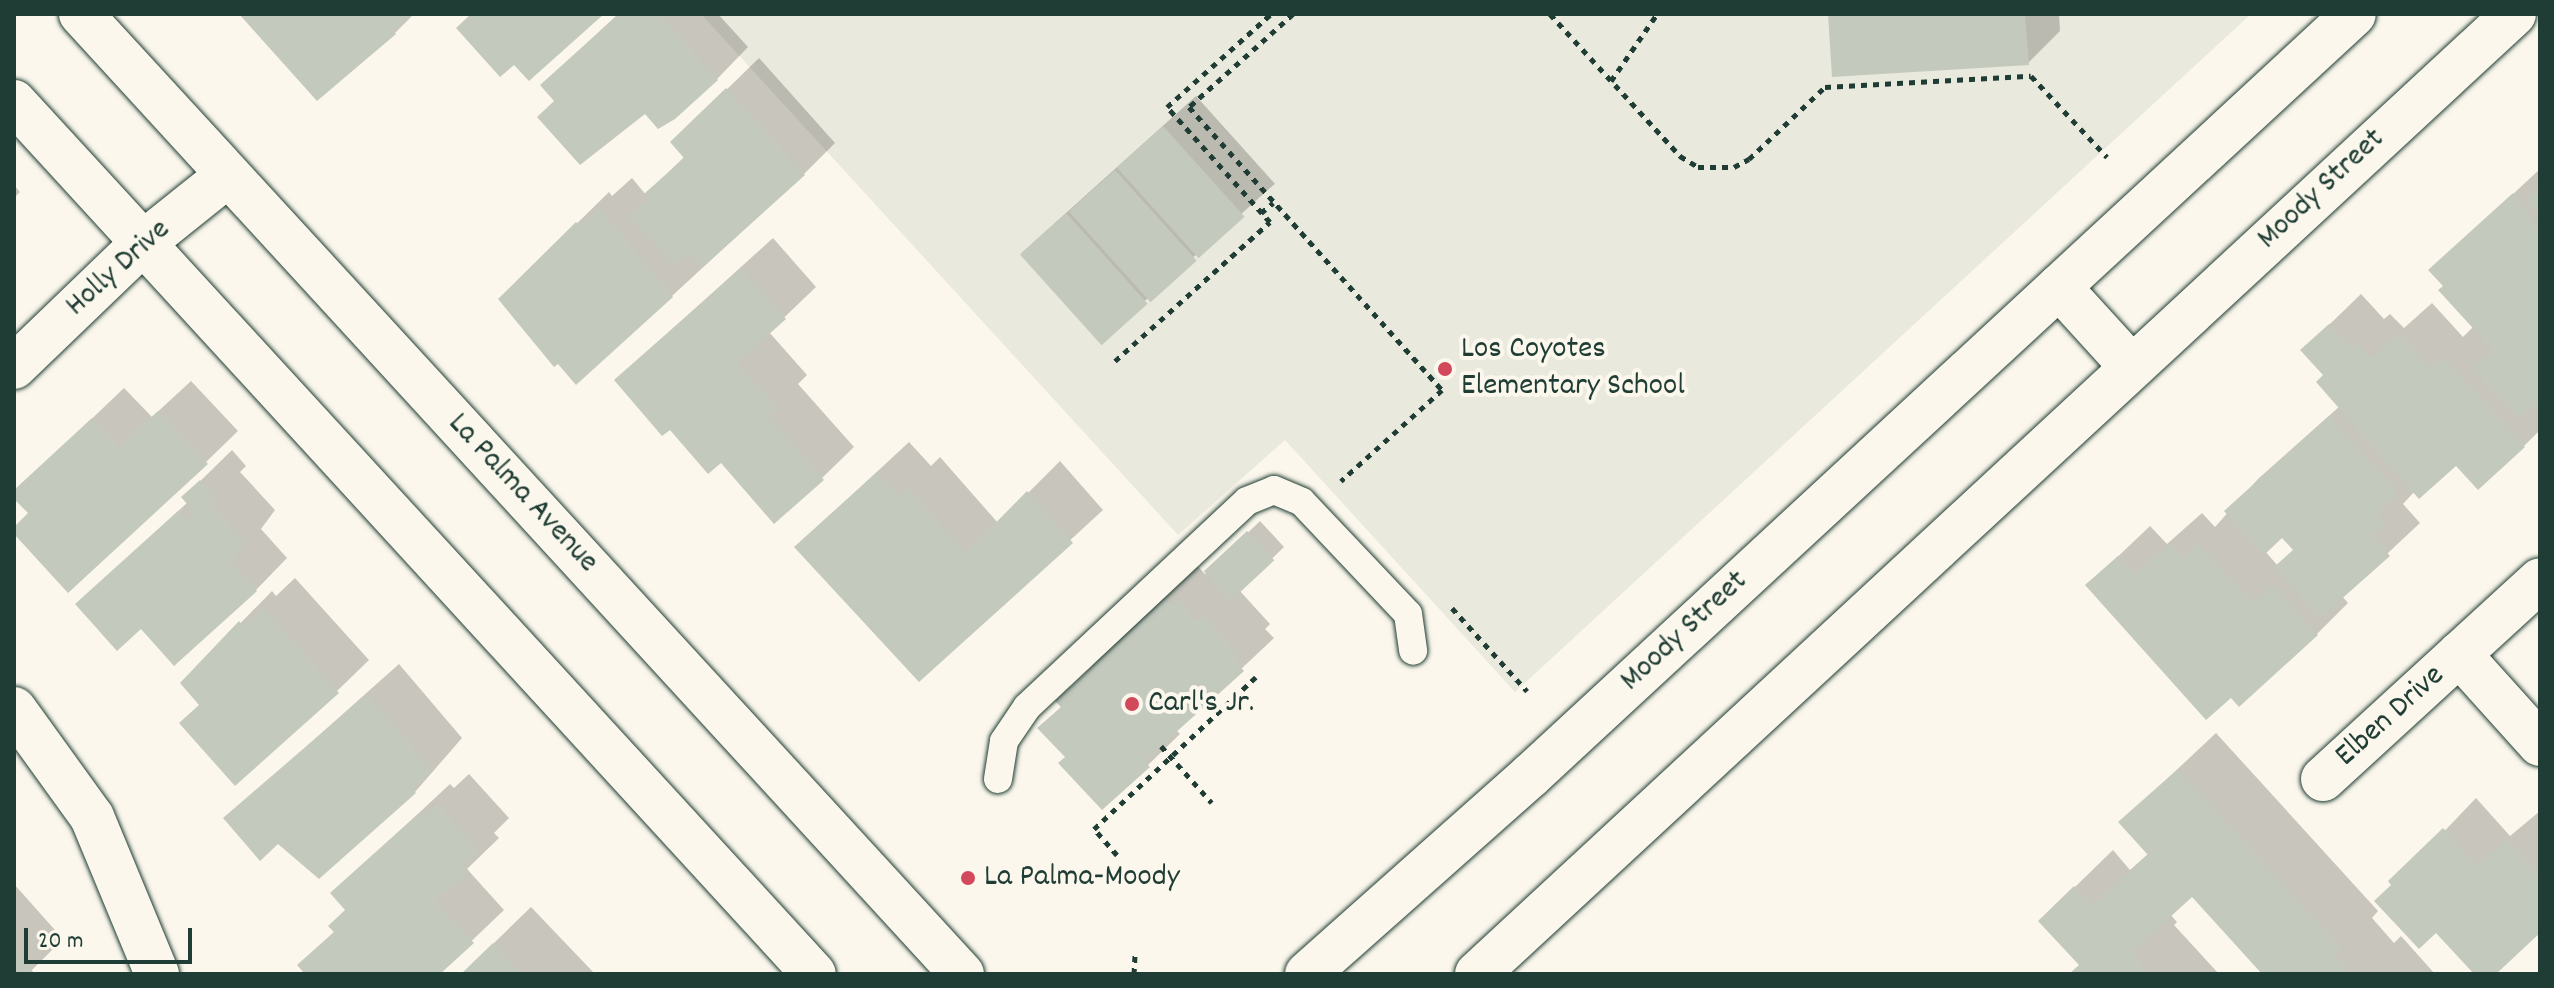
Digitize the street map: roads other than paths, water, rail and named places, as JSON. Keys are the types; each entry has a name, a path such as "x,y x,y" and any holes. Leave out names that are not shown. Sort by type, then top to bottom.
{"main road":[{"name":"La Palma Avenue","path":"81,14 962,974"},
{"name":"Moody Street","path":"1307,974 2354,14"},
{"name":"Moody Street","path":"1477,974 2514,14"},
{"path":"14,102 814,974"},
{"name":"Holly Drive","path":"14,367 143,243 228,175"},
{"path":"2059,287 2131,366"},
{"name":"Elben Drive","path":"2323,779 2540,580"},
{"name":"Elben Drive","path":"2459,654 2540,744"},
{"path":"14,709 92,817 157,974"}],"lane":[{"path":"998,779 1004,741 1027,707 1247,501 1274,490 1302,502 1408,614 1413,651"}],"place":[{"name":"Los Coyotes Elementary School","path":"1445,369"},
{"name":"Carl's Jr.","path":"1132,704"},
{"name":"La Palma-Moody","path":"968,878"}]}
